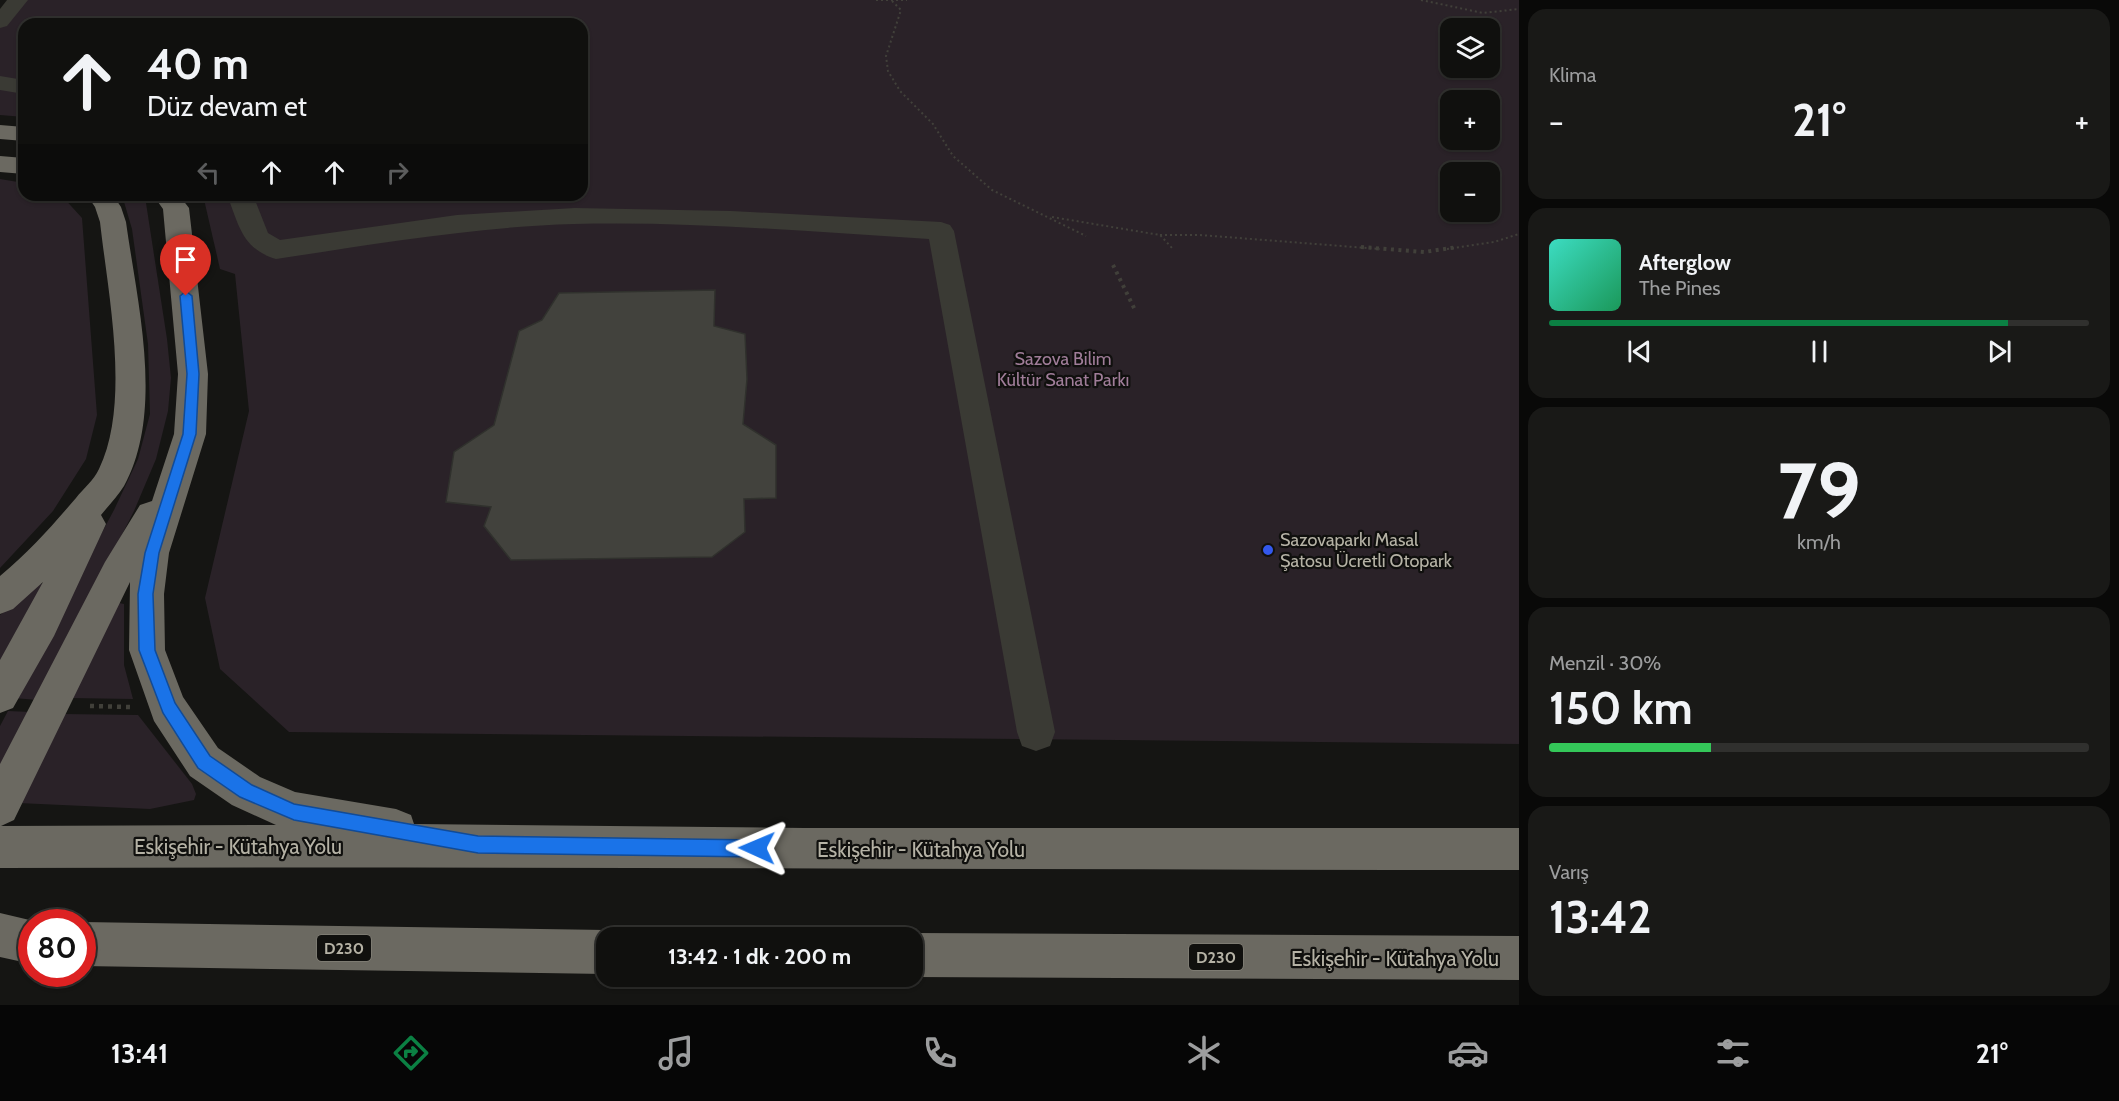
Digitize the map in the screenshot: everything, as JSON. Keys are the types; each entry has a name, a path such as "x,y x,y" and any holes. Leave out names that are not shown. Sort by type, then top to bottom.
{"highway":[{"path":"0,164 18,166"},
{"path":"0,695 40,624 111,479 121,453 127,426 131,367 113,222 104,201"},
{"path":"171,201 176,208 193,374 190,434 152,553 146,594 147,650 168,708 204,762 246,791 294,812 478,845"},
{"path":"0,806 117,573 176,477"},
{"path":"0,598 43,561 111,479"},
{"name":"Eskişehir - Kütahya Yolu","path":"0,847 478,845 804,849 1519,849"},
{"path":"0,935 18,940"},
{"path":"0,943 18,943"},
{"name":"D230","path":"96,944 596,952"},
{"name":"Eskişehir - Kütahya Yolu","path":"923,955 1519,958"}],"street":[{"path":"0,22 18,0"},
{"path":"0,83 18,86"},
{"path":"242,201 257,238 276,250 457,223 575,216 731,219 941,231 1036,732"}],"path":[{"path":"876,0 907,0"},
{"path":"1421,0 1462,10 1505,13 1519,11"},
{"path":"892,1 901,10 900,18 890,40 886,59 888,71 902,93 936,128 955,158 990,188 1086,236"},
{"path":"1042,215 1100,223 1160,235 1200,235 1424,252 1494,242 1519,234"},
{"path":"1160,235 1172,248"},
{"path":"1113,265 1135,310"},
{"path":"78,705 137,707"}],"green space":[{"name":"Sazova Bilim Kültür Sanat Parkı","path":"9,0 1519,0 1519,744 289,732 220,669 205,598 249,411 235,274 220,269 204,201 588,201 588,18 18,18 18,116 0,115 0,10"},
{"path":"0,179 18,182 18,201 66,201 82,218 97,415 86,459 53,511 0,568"},
{"path":"124,201 145,201 171,378 168,411 156,459 134,511 38,700 13,698 114,510 138,459 150,414 148,344 132,229"},
{"path":"44,583 0,667 0,615 35,586"},
{"path":"119,603 124,604 124,665 133,699 70,698"},
{"path":"8,711 31,712 0,770 0,726"},
{"path":"63,714 138,715 192,784 196,794 194,800 150,809 18,803"}],"building":[{"path":"715,290 714,326 745,334 747,379 743,424 776,445 776,498 744,499 745,532 712,557 511,560 484,526 491,507 446,502 454,452 494,425 519,331 542,320 559,293"}],"place":[{"name":"Sazovaparkı Masal Şatosu Ücretli Otopark","path":"1268,550"}],"route":[{"path":"186,296 193,374 190,434 152,553 146,594 147,650 168,708 204,762 246,791 294,812 478,845 757,848"}]}
